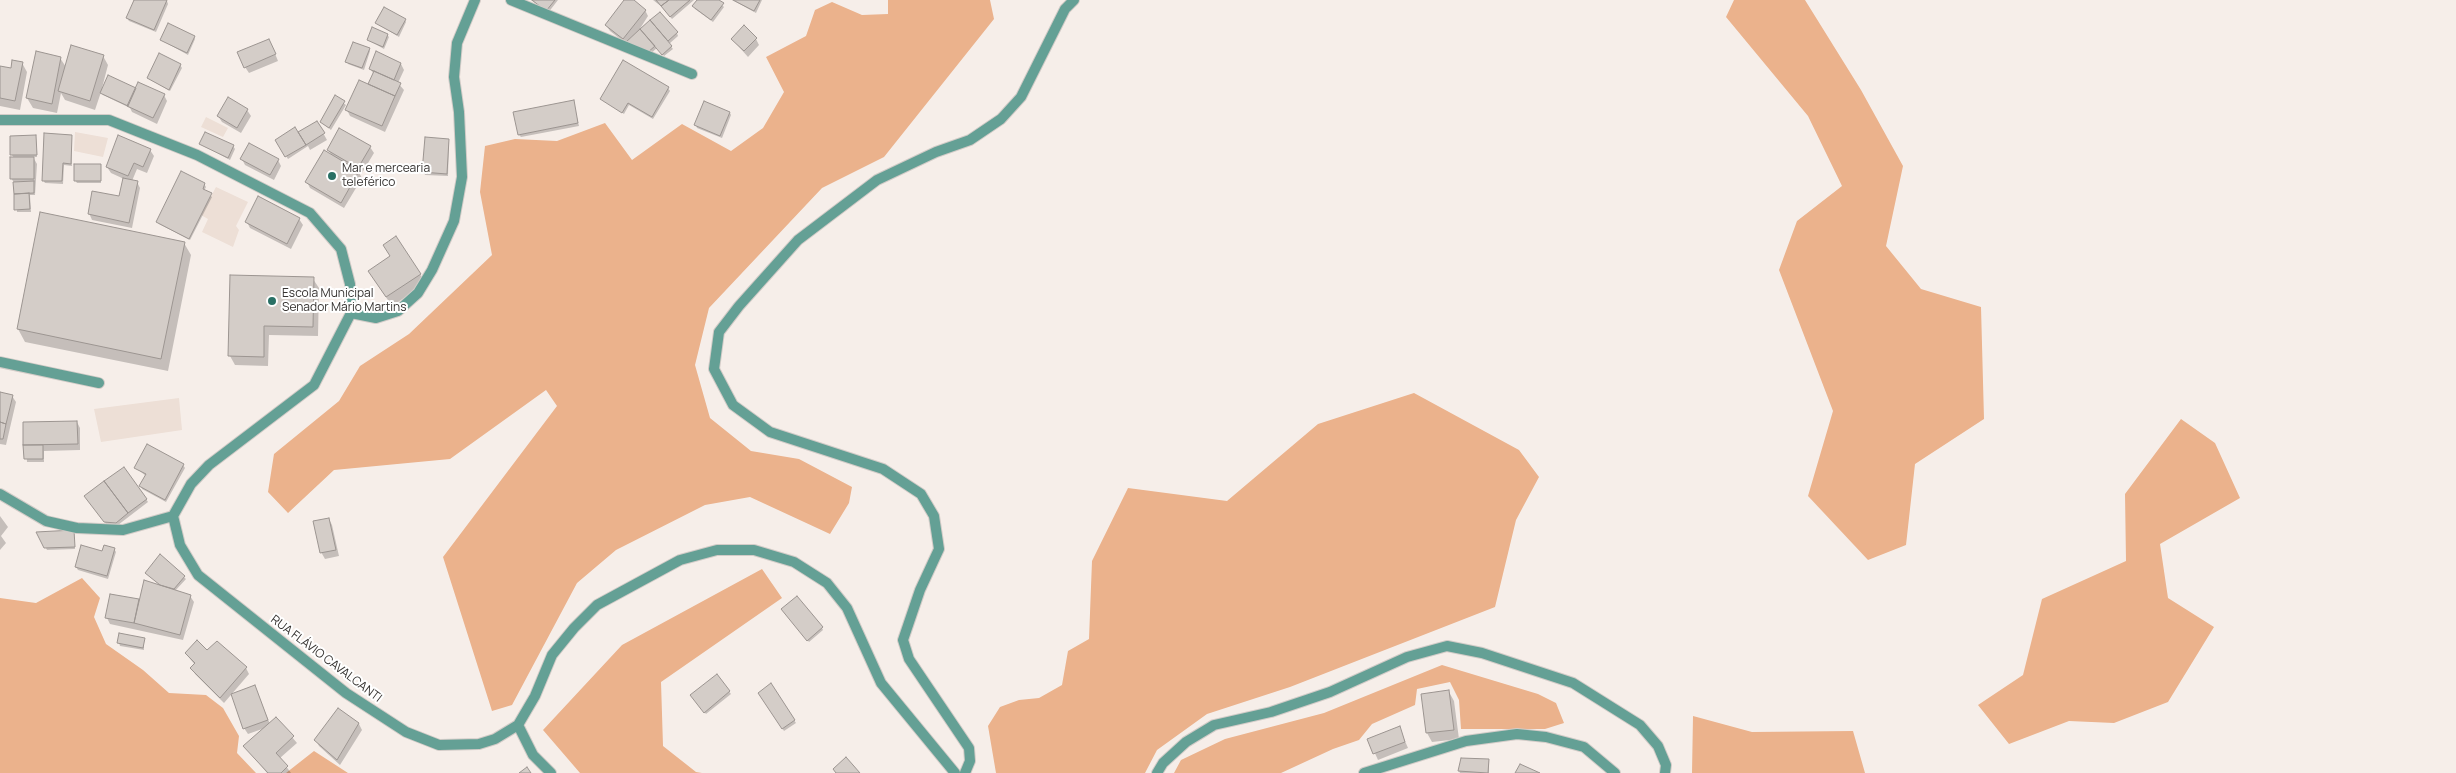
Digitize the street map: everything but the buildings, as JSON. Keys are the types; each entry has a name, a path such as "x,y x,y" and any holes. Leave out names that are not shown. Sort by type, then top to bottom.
{"street":[{"path":"351,313 376,318 398,311 418,293 432,270 451,228 462,177 459,112 454,77 457,43 476,0"},
{"path":"511,0 692,74"},
{"path":"965,773 970,761 969,748 963,735 909,659 904,640 920,590 939,549 934,516 921,494 882,469 770,432 733,405 714,369 719,332 739,306 798,240 876,180 936,152 970,140 1001,119 1021,97 1065,9 1074,0"},
{"path":"0,120 109,120 197,155 310,212 341,249 350,284 351,313 314,384 209,465 190,484 172,516 123,530 77,528 46,521 0,494"},
{"path":"0,362 99,383"},
{"name":"RUA FLÁVIO CAVALCANTI","path":"172,516 180,545 198,575 346,692 406,732 439,745 479,744 495,739 518,725 535,696 552,655 574,628 597,605 680,560 717,550 754,550 794,562 827,583 846,608 881,683 955,773"},
{"path":"1156,773 1163,763 1186,742 1214,725 1271,712 1322,695 1407,657 1448,646 1482,653 1573,683 1640,725 1658,746 1666,765 1665,773"},
{"path":"518,725 533,755 551,773"},
{"path":"1364,773 1466,741 1517,734 1546,737 1584,747 1615,773"}],"shaded area":[{"path":"888,0 990,0 994,19 884,157 822,188 709,308 695,365 710,418 751,451 799,459 852,487 849,503 830,534 750,497 705,505 616,550 577,583 512,705 492,711 443,557 557,406 546,390 450,459 334,470 288,513 268,492 274,454 339,401 360,366 409,334 492,255 480,192 485,146 515,139 557,141 605,123 632,160 682,124 731,151 763,128 784,92 766,57 806,36 815,10 832,2 862,15 888,14"},
{"path":"1734,0 1805,0 1861,90 1903,166 1886,246 1921,289 1981,307 1984,419 1915,464 1906,545 1868,560 1808,496 1833,411 1779,270 1797,221 1842,186 1808,116 1726,17"},
{"path":"206,117 228,128 223,137 201,127"},
{"path":"75,132 108,138 103,157 74,151"},
{"path":"216,187 248,202 236,226 239,230 233,247 202,232 208,219 201,215"},
{"path":"1414,393 1519,450 1539,477 1516,520 1495,607 1290,687 1207,714 1157,750 1145,773 996,773 988,726 1000,707 1019,700 1039,698 1062,685 1068,651 1089,639 1092,561 1128,488 1227,501 1318,424"},
{"path":"179,398 182,430 101,442 94,409"},
{"path":"2181,419 2215,443 2240,498 2160,544 2168,598 2214,627 2168,702 2114,723 2069,721 2009,744 1978,705 2023,675 2042,599 2126,561 2125,494"},
{"path":"762,569 782,598 661,682 663,746 696,772 702,773 580,773 543,730 622,645"},
{"path":"82,578 100,598 94,617 106,644 143,670 169,693 206,695 223,708 239,736 237,753 256,773 0,773 0,598 36,603"},
{"path":"1442,665 1538,694 1556,703 1564,723 1545,729 1461,729 1459,700 1450,682 1417,689 1415,705 1372,724 1359,740 1333,749 1281,773 1174,773 1181,760 1225,739 1324,713"},
{"path":"1693,716 1752,732 1853,731 1865,773 1692,773"},
{"path":"314,751 348,773 286,773"}],"place":[{"name":"Mar e mercearia teleférico","path":"332,176"},
{"name":"Escola Municipal Senador Mário Martins","path":"272,301"}]}
